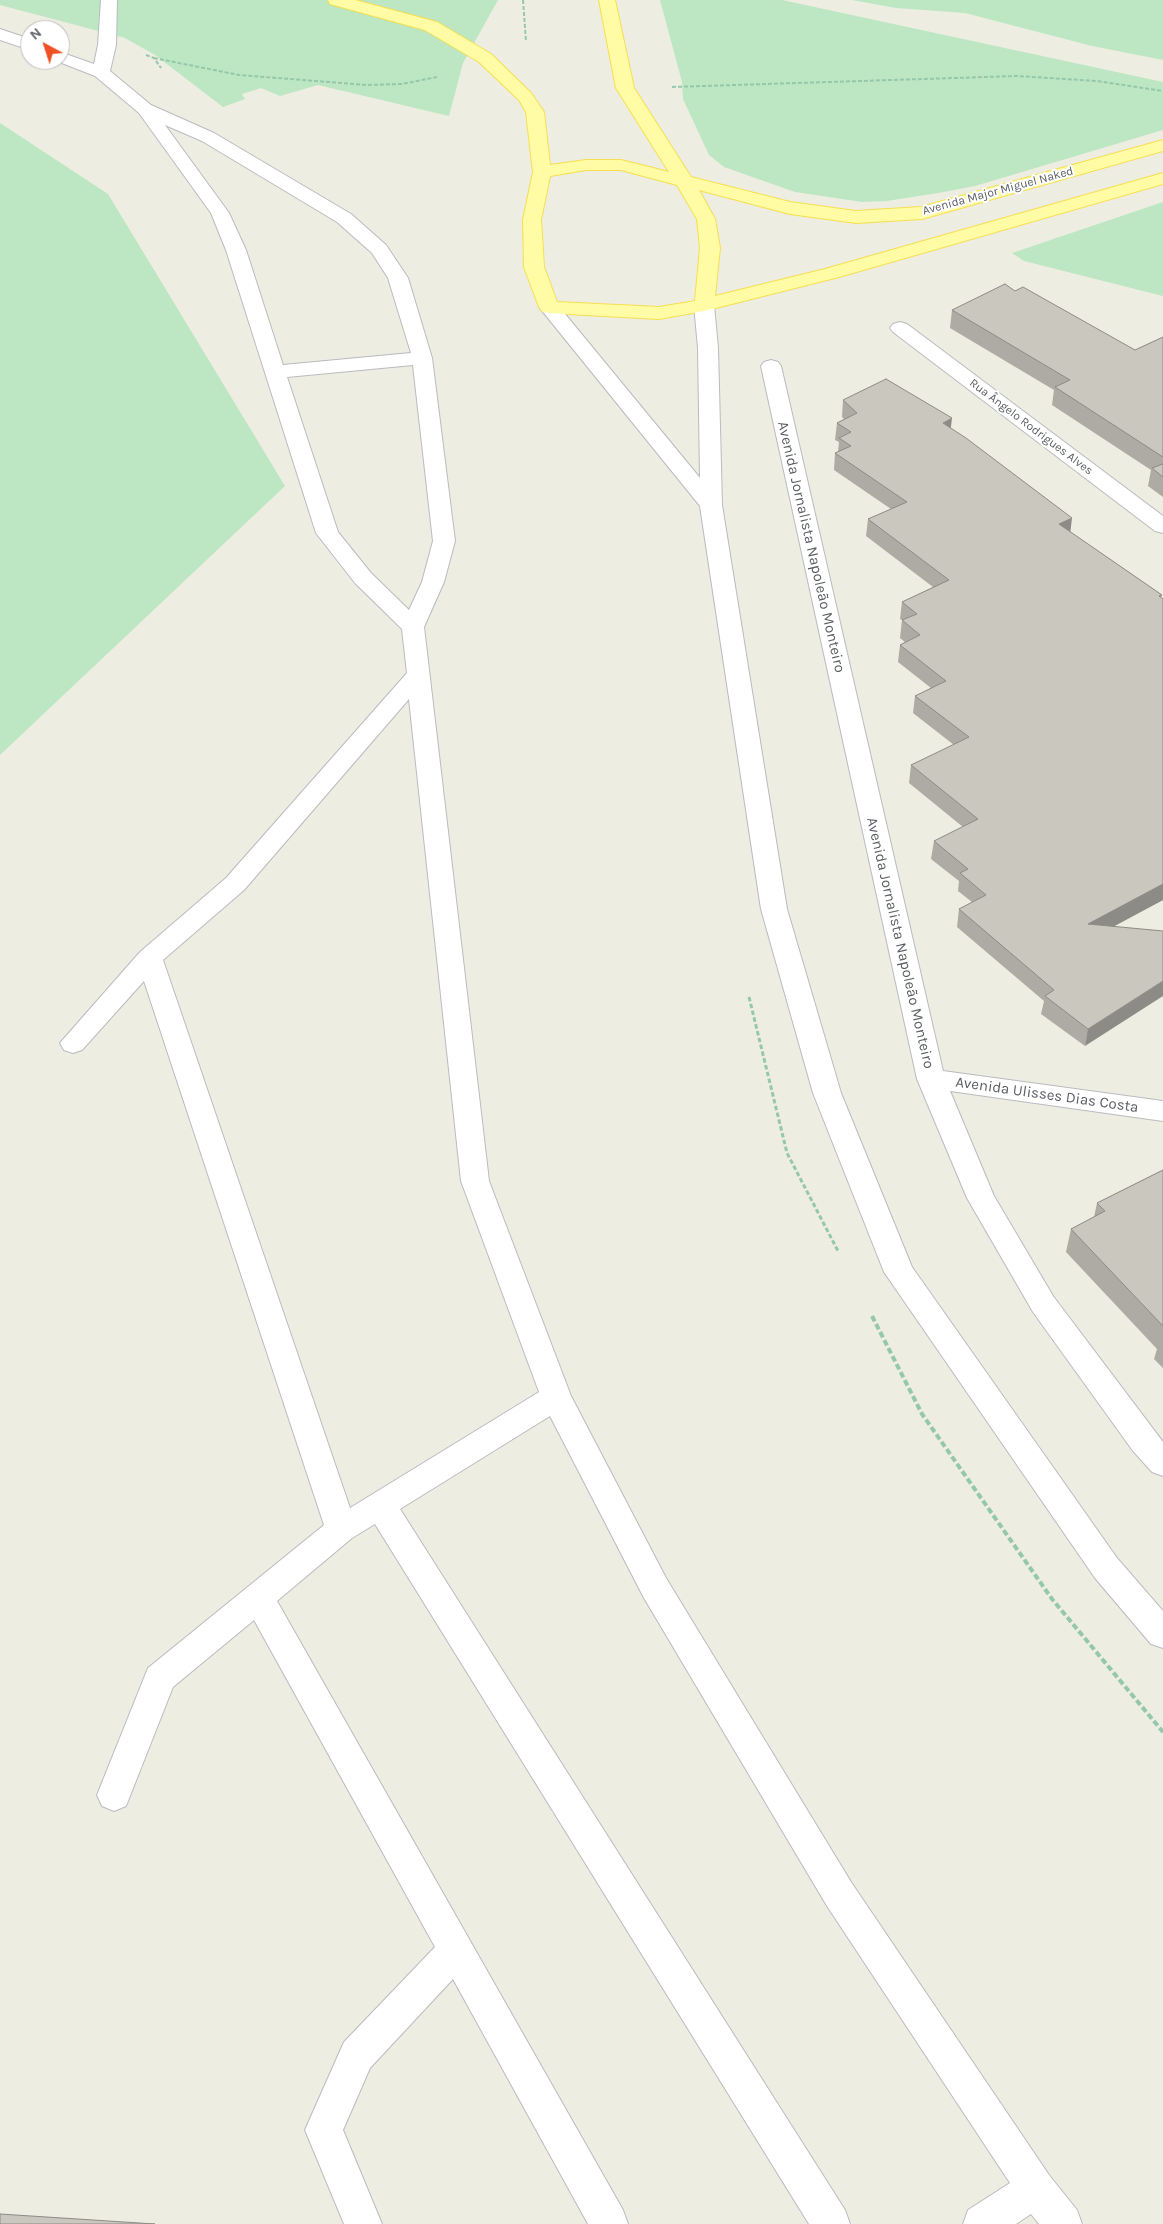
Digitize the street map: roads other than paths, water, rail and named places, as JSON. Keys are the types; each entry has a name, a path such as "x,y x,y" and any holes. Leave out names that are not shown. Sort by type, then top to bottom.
{"main road":[{"path":"336,0 431,26 485,58 525,97 535,112 542,172 532,220 534,268 549,307 610,312 659,313 704,305 832,273 1163,178"},
{"path":"606,0 625,88 706,219 710,248 704,305"},
{"name":"Avenida Major Miguel Naked","path":"542,172 586,165 621,165 790,208 846,216 922,213 1163,145"}],"street":[{"path":"101,72 107,45 109,0"},
{"path":"0,34 20,41"},
{"path":"70,61 101,72 145,108 208,137 344,218 379,249 398,278 422,358 444,541 434,582 413,627 475,1181 556,1396 655,1588 838,1894 1062,2224"},
{"path":"145,108 220,214 236,250 277,372 327,533 363,578 413,627"},
{"path":"704,305 708,348 711,505 774,909 827,1094 899,1272 1106,1568 1163,1634"},
{"path":"549,307 711,505"},
{"name":"Rua Ângelo Rodrigues Alves","path":"900,328 1163,526"},
{"path":"277,372 422,358"},
{"name":"Avenida Jornalista Napoleão Monteiro","path":"771,366 931,1079 981,1198 1043,1304 1144,1442 1163,1463"},
{"path":"73,1043 149,958 235,884 418,674"},
{"path":"149,958 341,1529"},
{"name":"Avenida Ulisses Dias Costa","path":"931,1079 1163,1111"},
{"path":"114,1795 160,1678 341,1529 556,1396"},
{"path":"380,1505 831,2224"},
{"path":"258,1597 609,2224"},
{"path":"363,2224 324,2130 357,2055 456,1950"},
{"path":"982,2224 1036,2188"}]}
